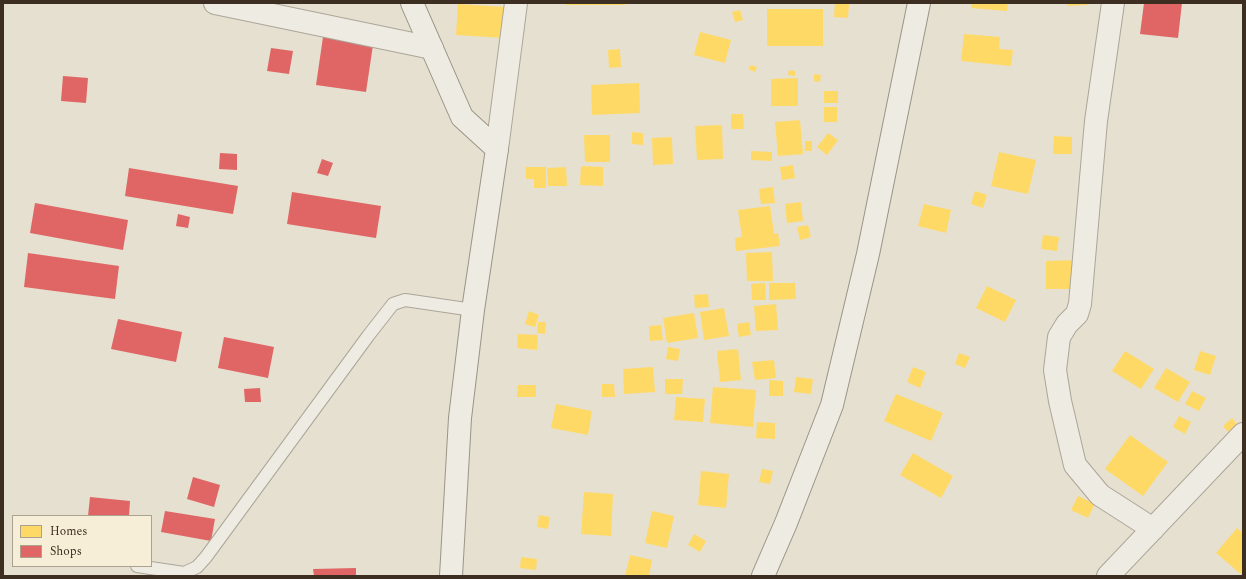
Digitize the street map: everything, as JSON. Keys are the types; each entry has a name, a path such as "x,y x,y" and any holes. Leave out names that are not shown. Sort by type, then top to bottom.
{"street":[{"path":"215,3 432,48"},
{"path":"412,3 462,118 497,149"},
{"path":"451,576 460,418 473,310 497,149 516,3"},
{"path":"763,576 786,523 832,405 868,254 919,3"},
{"path":"1113,3 1096,121 1080,304 1077,314 1067,324 1059,337 1055,370 1060,401 1075,464 1100,495 1153,529"},
{"path":"1108,576 1243,434"}],"lane":[{"path":"144,567 184,573 197,567 211,551 358,349 393,304 405,300 473,310"}],"building: Homes":[{"path":"566,3 625,3 625,5 566,5"},
{"path":"835,3 849,4 848,18 834,17"},
{"path":"972,3 1008,3 1007,11 971,8"},
{"path":"1067,3 1088,3 1088,5 1067,6"},
{"path":"458,4 505,7 503,38 456,35"},
{"path":"767,9 823,9 823,46 767,46"},
{"path":"740,10 743,20 735,22 732,12"},
{"path":"700,32 731,40 725,63 694,55"},
{"path":"964,34 1000,37 999,49 1013,50 1011,66 961,61"},
{"path":"620,49 621,67 609,68 608,50"},
{"path":"751,65 757,67 755,72 748,69"},
{"path":"789,70 795,71 795,76 788,75"},
{"path":"814,74 821,75 820,82 814,81"},
{"path":"798,78 798,106 771,106 771,79"},
{"path":"639,83 640,113 592,115 591,85"},
{"path":"824,91 838,91 838,103 824,103"},
{"path":"824,107 837,107 837,122 824,122"},
{"path":"731,114 743,114 744,129 731,129"},
{"path":"800,120 803,154 778,156 775,122"},
{"path":"722,125 723,159 697,160 695,126"},
{"path":"632,132 643,133 643,145 632,144"},
{"path":"828,133 838,140 827,155 817,147"},
{"path":"584,135 610,135 610,162 585,162"},
{"path":"1054,136 1072,137 1072,154 1053,154"},
{"path":"672,137 673,164 653,165 652,138"},
{"path":"805,141 812,141 812,151 805,151"},
{"path":"751,151 772,152 772,161 751,160"},
{"path":"999,152 1036,160 1028,194 991,186"},
{"path":"793,165 795,178 782,180 780,167"},
{"path":"581,166 603,167 603,186 580,185"},
{"path":"526,167 546,167 546,188 534,188 534,179 526,179"},
{"path":"566,167 567,186 548,186 547,168"},
{"path":"773,187 775,203 761,204 759,189"},
{"path":"975,191 987,195 983,208 971,204"},
{"path":"801,202 803,221 787,223 785,204"},
{"path":"924,204 951,210 946,233 918,226"},
{"path":"770,206 774,234 778,233 780,246 736,251 735,238 742,237 738,210"},
{"path":"808,225 811,237 800,240 797,227"},
{"path":"1043,235 1059,237 1057,251 1041,249"},
{"path":"772,252 773,281 747,281 746,253"},
{"path":"1078,260 1078,289 1046,289 1046,261"},
{"path":"765,283 766,300 752,300 751,284"},
{"path":"769,283 795,283 796,299 769,300"},
{"path":"987,286 1016,300 1005,322 976,308"},
{"path":"708,294 709,307 695,308 694,295"},
{"path":"776,304 778,330 756,331 754,306"},
{"path":"724,308 729,336 704,340 700,312"},
{"path":"529,311 539,315 535,327 525,324"},
{"path":"694,313 698,338 667,343 663,318"},
{"path":"538,322 546,322 545,334 537,333"},
{"path":"749,322 751,335 739,337 737,324"},
{"path":"661,325 663,340 650,341 649,326"},
{"path":"518,334 538,335 537,350 517,348"},
{"path":"668,347 680,349 678,361 666,359"},
{"path":"738,349 741,380 720,382 717,351"},
{"path":"1125,351 1154,369 1141,389 1112,371"},
{"path":"1200,351 1216,356 1210,375 1194,370"},
{"path":"959,353 970,357 965,368 955,364"},
{"path":"774,360 776,378 755,380 752,362"},
{"path":"653,367 655,392 624,394 623,369"},
{"path":"913,367 926,372 920,388 907,382"},
{"path":"1166,368 1190,382 1178,402 1154,388"},
{"path":"796,377 813,379 811,394 794,392"},
{"path":"665,379 683,379 682,394 665,394"},
{"path":"769,380 783,381 783,396 769,396"},
{"path":"602,384 614,384 615,397 602,397"},
{"path":"518,385 536,385 536,397 517,397"},
{"path":"713,387 756,390 753,427 710,423"},
{"path":"1192,391 1206,398 1199,411 1185,404"},
{"path":"896,394 943,413 931,441 884,421"},
{"path":"676,397 705,399 703,422 674,420"},
{"path":"556,404 592,411 588,435 551,428"},
{"path":"1179,416 1191,422 1185,434 1173,427"},
{"path":"1232,418 1237,424 1228,432 1223,426"},
{"path":"757,422 775,423 775,439 756,438"},
{"path":"1130,435 1168,462 1143,496 1105,469"},
{"path":"913,453 953,476 941,498 900,475"},
{"path":"762,469 773,471 770,484 759,482"},
{"path":"701,471 729,474 726,508 698,505"},
{"path":"584,492 613,494 611,536 581,534"},
{"path":"1078,496 1095,504 1088,518 1071,510"},
{"path":"652,511 674,516 667,548 645,543"},
{"path":"539,515 550,517 548,529 537,527"},
{"path":"1237,528 1243,533 1243,576 1216,553"},
{"path":"694,534 706,541 700,552 688,545"},
{"path":"630,555 652,560 649,576 625,576"},
{"path":"521,557 537,559 536,570 520,568"}],"building: Shops":[{"path":"1144,3 1182,3 1178,38 1140,34"},
{"path":"323,37 373,45 366,92 316,85"},
{"path":"271,48 293,51 289,74 267,71"},
{"path":"63,76 88,78 86,103 61,101"},
{"path":"220,153 237,154 237,170 219,169"},
{"path":"322,159 333,163 328,176 317,173"},
{"path":"129,168 238,186 233,214 125,196"},
{"path":"292,192 381,206 376,238 287,224"},
{"path":"35,203 128,220 123,250 30,233"},
{"path":"178,214 190,217 188,228 176,226"},
{"path":"28,253 119,266 115,299 24,287"},
{"path":"118,319 182,332 176,362 111,349"},
{"path":"224,337 274,347 268,378 218,368"},
{"path":"260,388 261,402 245,402 244,389"},
{"path":"193,477 220,485 214,507 187,499"},
{"path":"90,497 130,501 129,515 88,515"},
{"path":"165,511 215,519 211,541 161,532"},
{"path":"356,568 356,576 314,576 313,569"}]}
